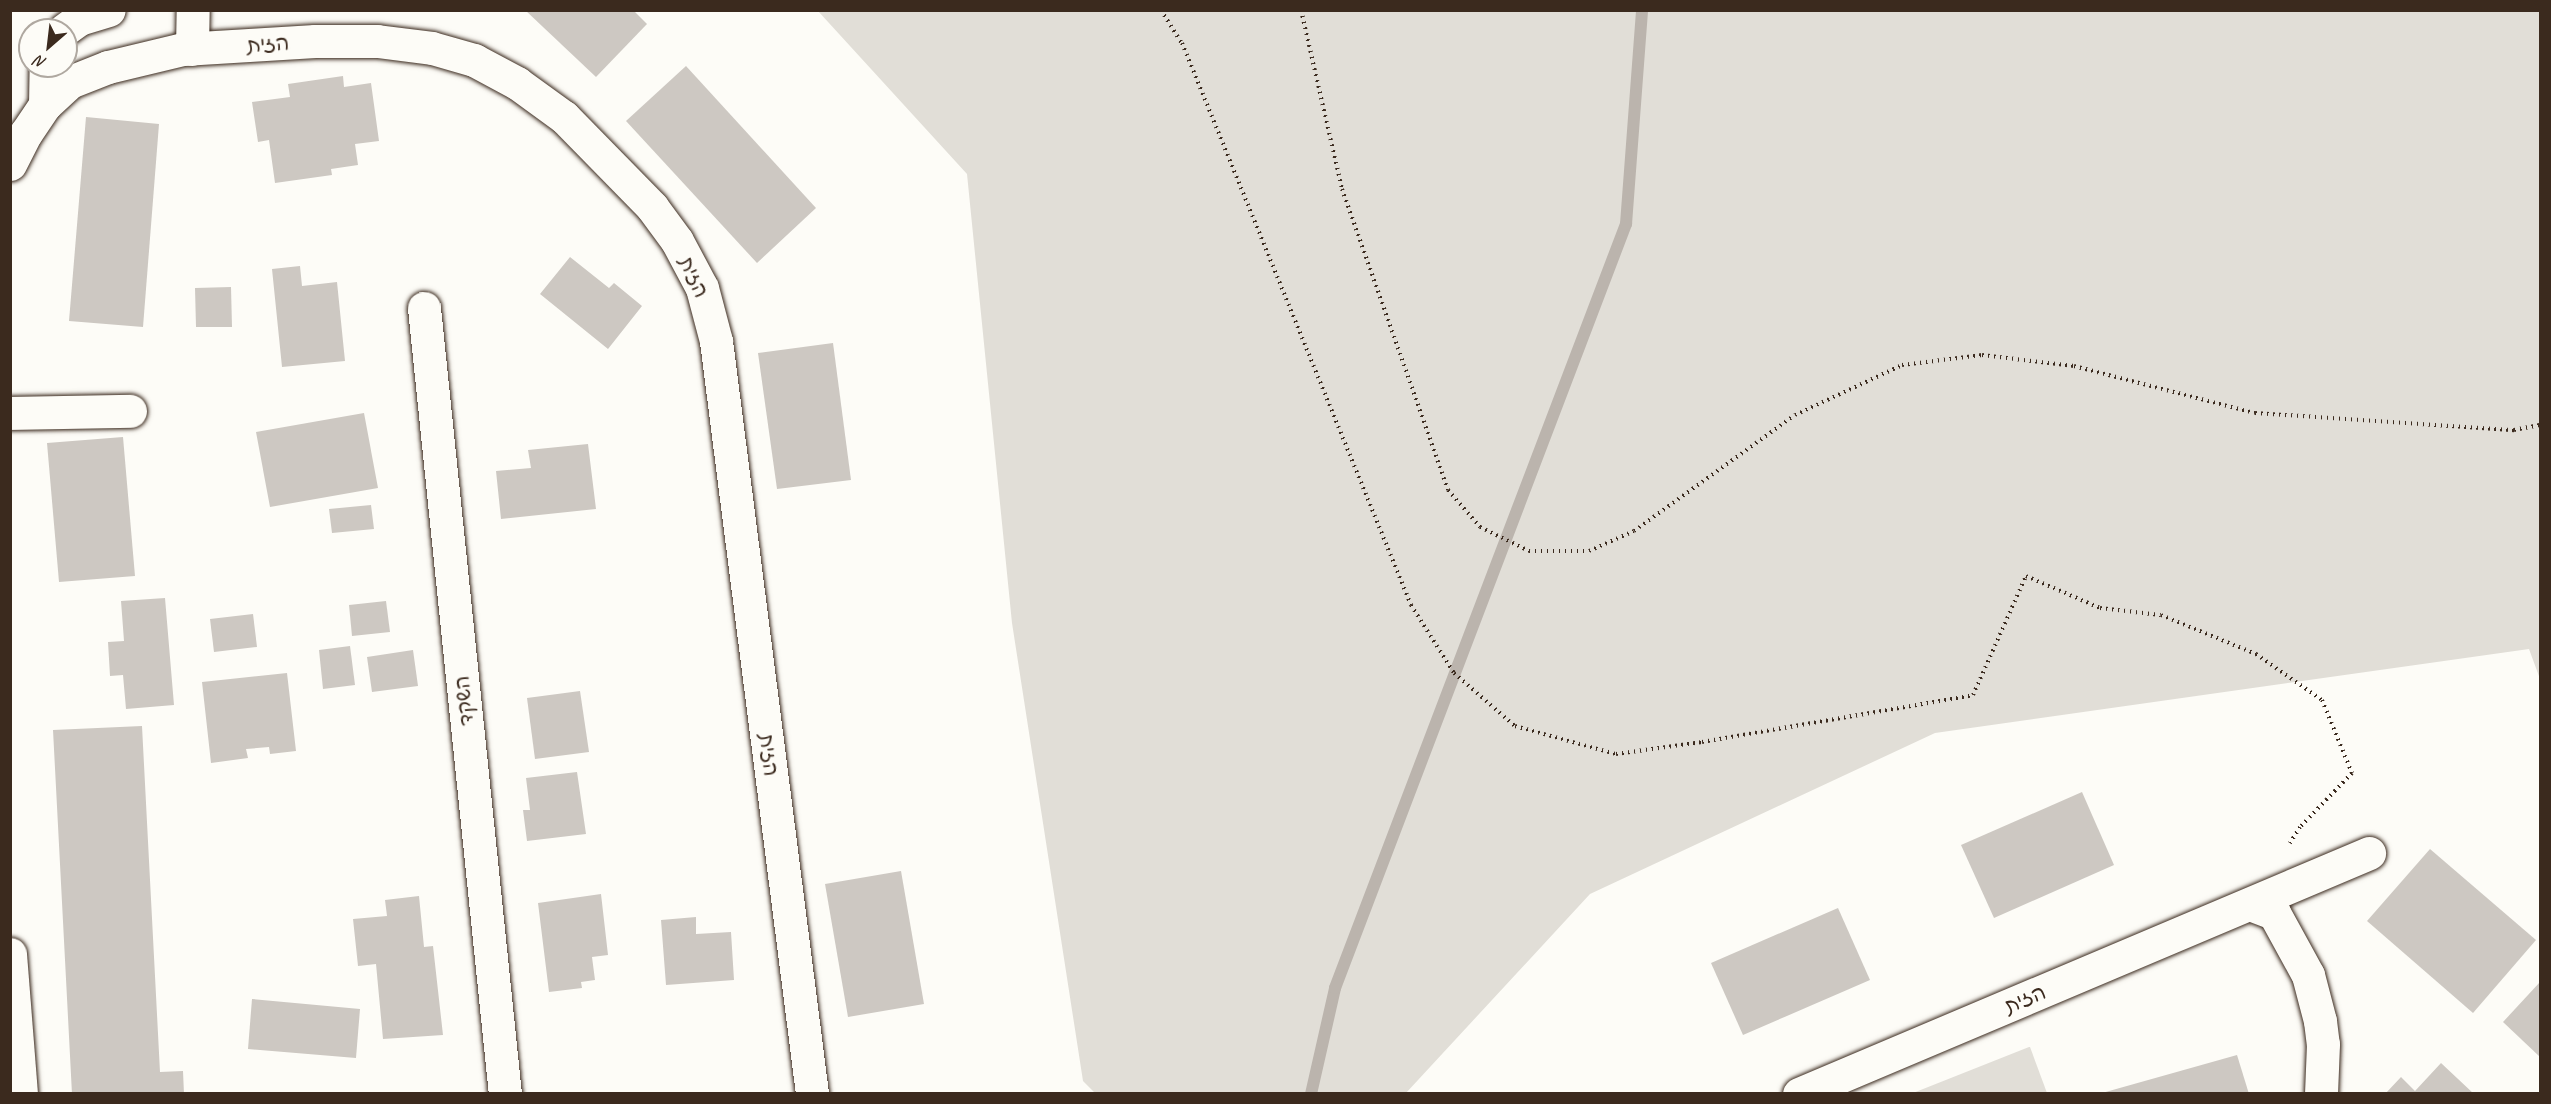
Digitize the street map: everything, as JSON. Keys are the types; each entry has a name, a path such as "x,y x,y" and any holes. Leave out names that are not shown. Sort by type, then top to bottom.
{"street":[{"path":"78,20 109,10"},
{"path":"192,49 193,10"},
{"name":"הזית","path":"10,164 26,133 45,105 70,82 108,67 192,49 315,41 377,41 432,48 474,60 517,83 564,117 638,192 677,241 702,288 716,341 812,1094"},
{"path":"45,105 46,78"},
{"name":"השקד","path":"424,308 505,1094"},
{"path":"10,413 130,411"},
{"name":"הזית","path":"1799,1094 2369,854"},
{"path":"2250,904 2274,913 2308,975 2315,997 2323,1044 2321,1094"},
{"path":"10,954 21,1094"}],"path":[{"path":"1161,10 1182,43 1411,605 1454,673 1515,726 1616,754 1702,742 1973,695 2026,576 2100,608 2161,615 2256,654 2322,700 2352,773 2300,827 2288,846"},
{"path":"1301,10 1342,189 1448,490 1480,527 1529,550 1589,551 1634,531 1795,414 1902,364 1982,355 2074,366 2255,414 2514,430 2541,425"}],"shaded area":[{"path":"818,11 2540,11 2540,679 2529,649 1935,733 1590,894 1406,1093 1095,1093 1083,1081 1012,623 967,174"},
{"path":"2029,1047 2047,1093 1913,1093"}],"building":[{"path":"525,10 633,10 647,24 596,77"},
{"path":"686,66 816,208 757,263 626,121"},
{"path":"343,76 344,87 371,83 379,141 355,144 358,165 331,169 332,175 275,183 269,140 258,142 252,102 290,97 288,84"},
{"path":"86,117 159,124 143,327 69,321"},
{"path":"570,257 609,288 614,283 642,306 608,349 540,294"},
{"path":"300,266 302,286 337,282 345,361 282,367 272,269"},
{"path":"231,287 232,327 196,327 195,288"},
{"path":"833,343 851,480 777,489 758,353"},
{"path":"364,413 378,488 270,507 256,432"},
{"path":"123,437 135,576 59,582 47,443"},
{"path":"588,444 596,509 501,519 496,471 531,468 528,450"},
{"path":"371,505 374,529 332,533 329,509"},
{"path":"165,598 174,705 126,709 123,675 110,676 108,642 124,641 121,601"},
{"path":"386,601 390,632 352,636 349,605"},
{"path":"253,614 257,647 214,652 210,619"},
{"path":"350,646 355,685 323,689 319,650"},
{"path":"413,650 418,686 372,692 367,657"},
{"path":"287,673 296,751 270,754 269,747 246,749 248,758 211,763 202,682"},
{"path":"580,691 589,752 535,759 527,698"},
{"path":"142,726 160,1072 183,1071 184,1094 72,1094 53,730"},
{"path":"577,772 586,834 527,841 523,810 530,810 526,778"},
{"path":"2082,792 2114,865 1994,918 1961,845"},
{"path":"2430,849 2536,940 2473,1013 2367,921"},
{"path":"901,871 924,1004 848,1017 825,884"},
{"path":"601,894 608,955 592,957 595,980 581,982 582,988 549,992 538,903"},
{"path":"419,896 424,947 433,946 443,1035 383,1039 376,964 358,966 353,919 387,916 385,900"},
{"path":"1838,908 1870,980 1743,1035 1711,963"},
{"path":"696,917 696,934 731,932 734,980 666,985 661,920"},
{"path":"2540,982 2540,1057 2503,1022"},
{"path":"252,999 360,1009 356,1058 248,1049"},
{"path":"2237,1055 2249,1094 2102,1094 2102,1093"},
{"path":"2441,1063 2474,1094 2385,1094 2401,1077 2415,1091"}],"waterway":[{"path":"1311,1094 1335,988 1626,224 1642,10"}]}
